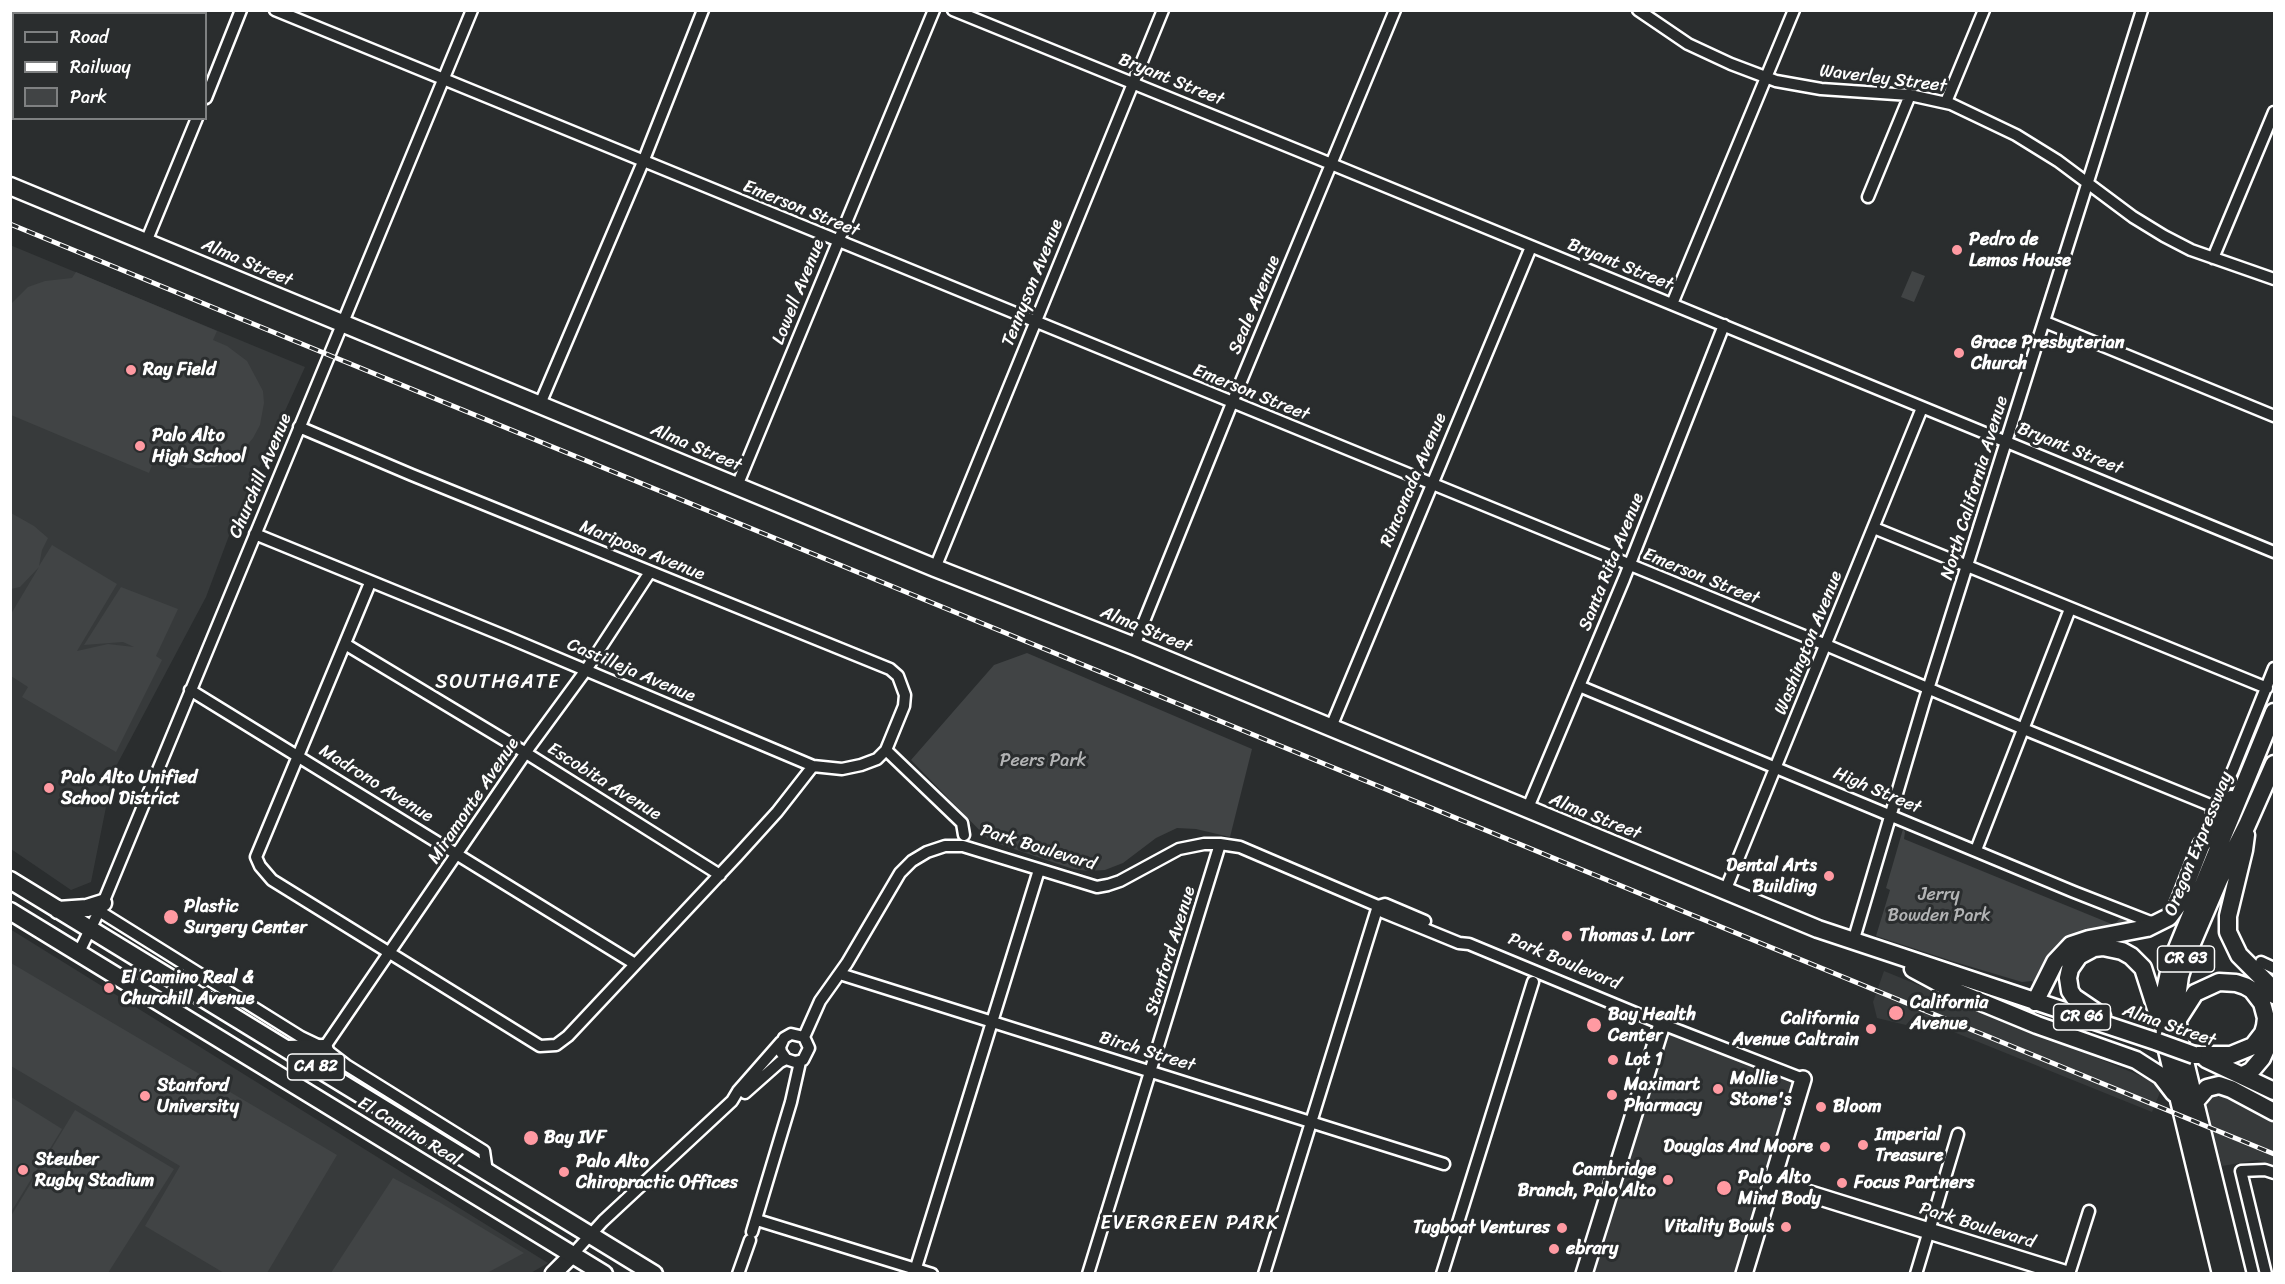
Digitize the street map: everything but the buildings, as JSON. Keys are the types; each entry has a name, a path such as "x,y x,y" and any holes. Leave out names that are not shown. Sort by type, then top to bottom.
{"main road":[{"name":"Alma Street","path":"10,186 935,568 1134,646 1725,891 1853,942 2194,1054 2274,1091"},
{"name":"Oregon Expressway","path":"2237,1274 2188,1105 2161,1042 2163,1007 2168,973 2274,712"},
{"name":"Oregon Expressway","path":"2221,1274 2188,1105 2176,1021 2177,993 2186,957 2218,880 2247,825 2274,764"},
{"path":"2035,1002 2055,962 2071,945 2088,939 2147,928 2169,917 2178,905 2201,846 2250,771"},
{"path":"2247,825 2244,850 2228,916 2228,932 2234,947 2267,983 2274,995"},
{"name":"CA 82","path":"10,880 58,910"},
{"path":"58,910 101,907"},
{"name":"El Camino Real","path":"58,910 487,1172"},
{"name":"El Camino Real","path":"10,911 604,1274"},
{"path":"2128,1031 2079,1002 2070,991 2068,984 2070,969 2079,956 2086,951 2103,947 2113,948 2131,956 2143,968 2150,984 2161,1042"},
{"path":"1884,952 1952,990 2037,1025 2145,1064 2166,1080 2188,1105 2207,1088 2219,1085 2274,1112"},
{"path":"2176,1021 2188,1000 2195,993 2210,984 2219,982 2245,986 2252,990 2262,1003 2266,1018 2265,1026 2263,1033 2253,1046 2231,1055 2194,1054"},
{"path":"2243,1075 2251,1071 2262,1058 2274,1032"},
{"path":"287,1049 324,1048 335,1078"},
{"name":"CA 82","path":"487,1172 654,1274"}],"street":[{"path":"207,96 242,10"},
{"name":"Emerson Street","path":"275,10 1430,485 1826,645 2022,729 2214,807"},
{"name":"Churchill Avenue","path":"78,954 101,907 472,10"},
{"path":"540,404 643,162 703,10"},
{"name":"Lowell Avenue","path":"737,486 934,10"},
{"name":"Bryant Street","path":"953,10 2274,552"},
{"name":"Tennyson Avenue","path":"935,568 1163,10"},
{"name":"Seale Avenue","path":"1134,646 1395,10"},
{"name":"Waverley Street","path":"1638,10 1688,44 1766,77 1821,89 1910,95 1946,102 2016,135 2058,161 2133,217 2164,236 2191,250 2274,279"},
{"path":"1672,304 1794,10"},
{"path":"1946,102 1984,10"},
{"name":"North California Avenue","path":"1853,942 1928,689 2142,10"},
{"path":"1868,197 1910,95"},
{"path":"2213,258 2274,112"},
{"path":"147,242 196,120"},
{"name":"Rinconada Avenue","path":"1331,727 1531,247"},
{"path":"2045,322 2274,416"},
{"name":"Santa Rita Avenue","path":"1527,810 1629,566 1724,325"},
{"name":"Washington Avenue","path":"1725,891 1922,408"},
{"name":"Mariposa Avenue","path":"299,427 890,669 898,676 905,695 904,706 886,750"},
{"path":"1874,528 2267,688"},
{"name":"Castilleja Avenue","path":"255,534 813,766 842,769 861,765 877,759 886,750"},
{"name":"Miramonte Avenue","path":"324,1048 650,572"},
{"path":"370,583 256,857 260,866 272,880 540,1046 556,1045 568,1036 720,875 777,812 813,766"},
{"path":"1976,850 2070,609"},
{"name":"Escobita Avenue","path":"345,644 526,753 720,875"},
{"path":"2201,846 2214,807 2233,770 2274,668"},
{"name":"High Street","path":"1579,686 2074,892 2153,923 2163,922"},
{"name":"Madrono Avenue","path":"190,690 299,755 635,964"},
{"path":"886,750 962,823 964,835"},
{"name":"Park Boulevard","path":"800,1062 809,1052 809,1044 804,1036 820,1001 885,903 900,873 922,854 945,846 963,846 1092,886 1108,885 1179,849 1204,844 1220,844 1240,848 1378,906 1383,912 1459,943 1465,940 1662,1024 1803,1079"},
{"name":"Stanford Avenue","path":"1088,1274 1220,844"},
{"path":"915,1271 1039,870"},
{"path":"1264,1274 1378,906"},
{"path":"101,907 301,1037 324,1048 346,1065 484,1151 487,1172"},
{"path":"2261,963 2274,968"},
{"name":"Birch Street","path":"840,974 1444,1164"},
{"path":"1442,1274 1533,982"},
{"path":"1584,1274 1662,1024"},
{"path":"553,1274 590,1235 732,1101 781,1042 792,1034 804,1036"},
{"path":"738,1274 757,1220 791,1102 800,1062 786,1059 781,1052 781,1042"},
{"path":"732,1101 742,1096 771,1068 786,1059"},
{"path":"1744,1274 1803,1079"},
{"path":"1916,1274 1958,1134"},
{"path":"2266,1274 2241,1171 2265,1170 2274,1173"},
{"name":"Park Boulevard","path":"1772,1182 2068,1274"},
{"path":"2068,1274 2089,1211"},
{"path":"757,1220 915,1271 932,1274"}],"shaded area":[{"name":"Palo Alto High School","path":"10,245 305,367 233,525 206,597 113,772 91,882 71,890 11,849"},
{"name":"Stanford University","path":"10,929 548,1263 529,1274 11,1273"},
{"path":"1884,971 2163,1085 2152,1112 1914,1016 1906,1025 1877,1018 1873,1002"},
{"path":"1663,1026 1796,1080 1736,1273 1589,1274"},
{"path":"2216,1095 2239,1100 2274,1117 2274,1165 2257,1160 2222,1166 2206,1107 2209,1100"}],"green space":[{"path":"1912,271 1925,276 1914,302 1901,297"},
{"name":"Ray Field","path":"76,272 217,331 213,340 227,346 247,361 263,391 264,403 260,425 239,455 215,467 187,468 156,455 149,473 11,415 11,304 28,287 45,281 72,278"},
{"path":"11,513 34,526 48,538 42,550 39,566 52,545 117,584 77,651 108,644 134,647 123,642 84,645 121,587 178,609 156,656 162,660 116,752 22,697 28,687 11,676 11,614 39,567 20,587 11,589"},
{"name":"Peers Park","path":"1027,653 1252,749 1230,837 1196,829 1177,828 1156,838 1123,863 1105,870 1088,871 1073,869 990,841 911,760 994,665"},
{"name":"Jerry Bowden Park","path":"1903,829 1904,839 2114,925 2122,916 2138,925 2089,935 2033,983 2032,981 2022,982 1955,962 1876,936 1890,890 1886,888"},
{"path":"11,963 337,1155 267,1273 224,1273 145,1226 180,1166 11,1066"},
{"name":"Steuber Rugby Stadium","path":"11,1097 62,1129 11,1212"},
{"path":"75,1110 174,1169 108,1273 17,1273 11,1269 11,1216"},
{"path":"393,1178 439,1202 524,1253 487,1273 331,1273"}],"railway":[{"path":"10,224 2274,1154"}],"place":[{"name":"Pedro de Lemos House","path":"1957,250"},
{"name":"Grace Presbyterian Church","path":"1959,353"},
{"name":"Ray Field","path":"131,370"},
{"name":"Palo Alto High School","path":"140,446"},
{"name":"Palo Alto Unified School District","path":"49,788"},
{"name":"Dental Arts Building","path":"1829,876"},
{"name":"Plastic Surgery Center","path":"171,917"},
{"name":"Thomas J. Lorr","path":"1567,936"},
{"name":"El Camino Real & Churchill Avenue","path":"109,988"},
{"name":"California Avenue","path":"1896,1013"},
{"name":"Bay Health Center","path":"1594,1025"},
{"name":"California Avenue Caltrain","path":"1871,1029"},
{"name":"Lot 1","path":"1613,1060"},
{"name":"Mollie Stone's","path":"1718,1089"},
{"name":"Maximart Pharmacy","path":"1612,1095"},
{"name":"Stanford University","path":"145,1096"},
{"name":"Bloom","path":"1821,1107"},
{"name":"Bay IVF","path":"531,1138"},
{"name":"Imperial Treasure","path":"1863,1145"},
{"name":"Douglas And Moore","path":"1825,1147"},
{"name":"Steuber Rugby Stadium","path":"23,1170"},
{"name":"Palo Alto Chiropractic Offices","path":"564,1172"},
{"name":"Cambridge Branch, Palo Alto","path":"1668,1180"},
{"name":"Focus Partners","path":"1842,1183"},
{"name":"Palo Alto Mind Body","path":"1724,1188"},
{"name":"Vitality Bowls","path":"1786,1227"},
{"name":"Tugboat Ventures","path":"1562,1228"},
{"name":"ebrary","path":"1554,1249"}],"district":[{"name":"SOUTHGATE","path":"498,683"},
{"name":"EVERGREEN PARK","path":"1190,1224"}]}
